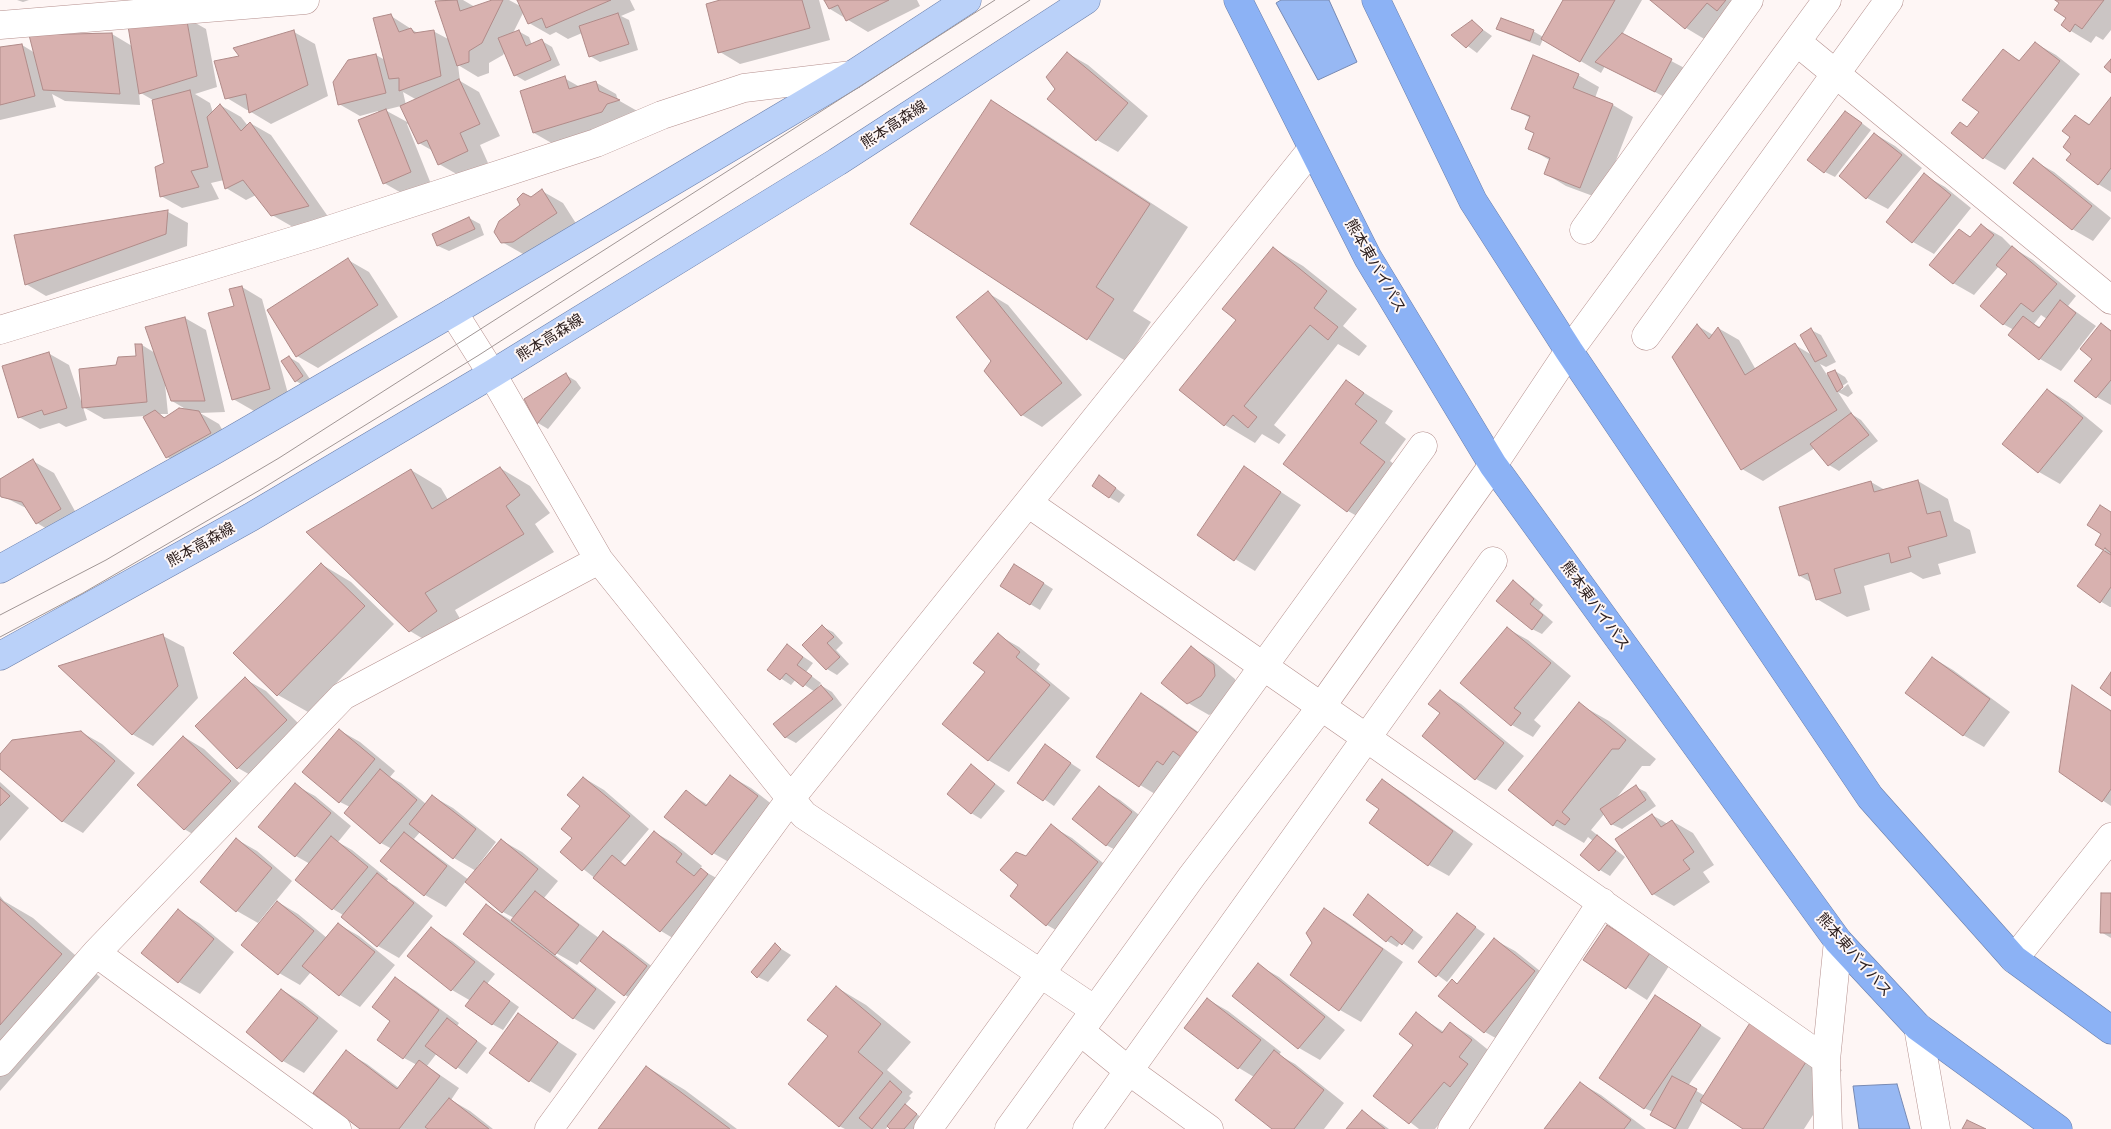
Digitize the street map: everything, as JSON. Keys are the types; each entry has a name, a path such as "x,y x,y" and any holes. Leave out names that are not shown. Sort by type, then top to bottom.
{"highway":[{"name":"熊本東バイパス","path":"1238,0 1368,258 1493,465 1838,941 1918,1027 2058,1129"},
{"path":"1376,0 1473,201 1569,351 1870,797 2014,959 2111,1030"}],"main road":[{"path":"0,569 214,451 453,312 852,75 967,0"},
{"name":"熊本高森線","path":"0,656 251,517 492,374 836,162 1086,0"}],"street":[{"path":"0,25 305,0"},
{"path":"1584,230 1749,0"},
{"path":"1009,1129 1192,876 1321,707 1493,465 1569,351 1827,0"},
{"path":"1646,336 1889,0"},
{"path":"1797,42 2111,300"},
{"path":"1,324 316,234 596,144 662,115 744,88 852,75"},
{"path":"549,1129 791,798 1312,149"},
{"path":"453,312 492,374 599,560 804,815 1040,974 1087,1021 1129,1071 1209,1129"},
{"path":"928,1129 1423,446"},
{"path":"1028,503 1826,1060"},
{"path":"0,1062 96,953 344,696 599,560"},
{"path":"1087,1129 1494,561"},
{"path":"2014,959 2111,837"},
{"path":"1452,1129 1602,902"},
{"path":"1828,1129 1826,1060 1838,941"},
{"path":"96,953 336,1129"},
{"path":"1918,1027 1936,1129"}],"water":[{"path":"1281,0 1329,0 1357,62 1318,80 1276,3"},
{"path":"1897,1084 1910,1129 1859,1129 1853,1086"}],"building":[{"path":"457,0 460,11 492,0 503,0 482,43 469,51 469,62 457,66 435,1"},
{"path":"517,0 611,0 546,28 542,18 528,24"},
{"path":"720,0 802,0 810,28 718,53 706,4"},
{"path":"824,0 889,0 846,21 838,5 829,9"},
{"path":"1563,0 1615,0 1580,62 1541,39"},
{"path":"1650,0 1726,0 1717,11 1707,3 1685,29"},
{"path":"2055,0 2104,0 2082,29 2075,24 2070,32 2061,25 2066,18 2054,10 2059,3"},
{"path":"618,13 629,44 589,57 579,26"},
{"path":"391,14 399,32 411,28 414,33 434,30 441,76 399,91 399,78 389,79 373,18"},
{"path":"186,16 197,76 139,94 128,26"},
{"path":"1501,18 1534,30 1530,41 1496,29"},
{"path":"1472,20 1483,30 1466,48 1451,35"},
{"path":"294,30 308,85 249,113 246,94 225,99 214,61 239,56 233,48"},
{"path":"519,30 526,46 542,39 551,60 514,76 498,38"},
{"path":"112,33 120,94 43,90 29,35"},
{"path":"1622,33 1672,59 1655,92 1595,62"},
{"path":"2035,42 2060,61 1983,159 1951,133 1960,122 1967,127 1979,112 1962,100 2003,49 2019,61"},
{"path":"22,44 35,96 0,105 0,47"},
{"path":"1067,52 1128,103 1096,141 1047,99 1055,89 1046,77"},
{"path":"376,54 386,93 338,105 333,82 348,60"},
{"path":"1533,55 1579,74 1573,88 1613,104 1580,188 1544,174 1550,158 1528,149 1534,133 1525,129 1530,116 1511,109"},
{"path":"2111,59 2111,73 2104,67"},
{"path":"565,76 569,89 596,81 599,91 620,100 607,104 602,112 533,133 520,91"},
{"path":"459,79 480,124 460,133 468,151 438,165 427,140 418,144 400,106"},
{"path":"190,90 208,167 191,171 199,187 160,197 155,167 164,163 152,100"},
{"path":"2111,97 2111,168 2098,185 2066,160 2071,154 2063,147 2070,137 2062,131 2075,115 2089,125"},
{"path":"991,100 1150,204 1096,287 1114,299 1087,340 910,224"},
{"path":"220,104 241,131 250,122 309,206 271,216 243,180 225,189 207,117"},
{"path":"386,109 411,172 383,184 358,120"},
{"path":"1845,111 1862,123 1824,173 1807,160"},
{"path":"1874,133 1902,155 1866,199 1839,176"},
{"path":"2033,158 2092,206 2072,230 2013,183"},
{"path":"1924,173 1951,195 1912,243 1886,222"},
{"path":"542,189 557,213 513,242 501,243 494,232 499,221 520,205 517,199 523,193 531,197"},
{"path":"168,210 166,234 25,285 14,235"},
{"path":"469,217 475,229 437,246 432,234"},
{"path":"1981,224 1994,235 1953,284 1929,265 1959,229 1970,237"},
{"path":"2012,246 2057,284 2033,312 2021,303 2003,325 1980,306 2007,274 1996,265"},
{"path":"1273,247 1327,291 1314,308 1338,327 1328,340 1310,325 1244,406 1257,417 1248,428 1233,415 1224,426 1179,390 1236,320 1222,309"},
{"path":"348,258 378,305 296,357 267,310"},
{"path":"242,286 270,389 232,400 208,313 234,306 229,289"},
{"path":"988,291 1062,383 1021,416 984,371 991,361 956,317"},
{"path":"2060,300 2076,313 2039,360 2008,335 2023,316 2039,328"},
{"path":"185,317 205,401 171,401 145,327"},
{"path":"2101,323 2111,331 2111,380 2096,398 2074,381 2092,359 2080,349"},
{"path":"1697,324 1709,339 1718,327 1745,375 1795,343 1837,410 1741,470 1672,357"},
{"path":"1811,328 1827,356 1815,362 1800,335"},
{"path":"135,344 142,344 147,402 82,408 79,369 116,365 118,357 136,356"},
{"path":"49,352 67,408 44,415 42,410 18,418 2,366"},
{"path":"289,356 303,376 295,382 281,361"},
{"path":"1835,370 1843,387 1837,392 1827,373"},
{"path":"566,373 571,382 537,424 524,399"},
{"path":"1346,380 1364,393 1355,404 1377,421 1360,443 1385,462 1347,512 1283,464"},
{"path":"2047,389 2083,418 2038,473 2002,444"},
{"path":"179,408 199,411 211,433 166,458 143,417 155,410 164,418"},
{"path":"1851,413 1869,435 1828,466 1810,444"},
{"path":"33,459 61,509 36,524 22,502 1,497 0,495 0,479"},
{"path":"1244,466 1281,492 1234,561 1197,535"},
{"path":"500,467 520,495 506,506 524,534 425,593 437,611 409,632 306,532 411,469 432,509"},
{"path":"1099,475 1116,488 1109,498 1092,486"},
{"path":"1918,480 1927,514 1940,511 1947,536 1908,547 1911,557 1891,563 1889,553 1834,569 1841,593 1816,600 1808,573 1799,576 1779,507 1871,481 1874,492"},
{"path":"2100,505 2111,512 2111,555 2095,545 2101,534 2087,525"},
{"path":"2105,548 2111,553 2111,587 2100,603 2077,586"},
{"path":"321,563 365,606 277,696 233,653"},
{"path":"1014,564 1044,583 1030,605 1000,586"},
{"path":"1513,580 1534,599 1530,604 1543,615 1532,630 1496,601"},
{"path":"822,625 834,637 827,643 840,657 826,670 802,645"},
{"path":"1507,627 1551,663 1514,708 1521,713 1511,726 1460,683"},
{"path":"998,633 1020,652 1016,657 1050,685 988,761 942,724 985,672 973,663"},
{"path":"163,634 178,686 132,735 58,666"},
{"path":"787,644 803,657 797,665 812,676 803,687 786,673 780,680 767,670"},
{"path":"1191,646 1214,665 1215,676 1201,696 1187,704 1161,683"},
{"path":"1932,657 1990,699 1963,736 1905,693"},
{"path":"2111,672 2111,696 2100,688"},
{"path":"245,677 287,720 237,769 195,726"},
{"path":"821,685 833,699 785,738 773,724"},
{"path":"2072,685 2111,711 2111,789 2102,802 2059,772"},
{"path":"1440,690 1504,743 1475,780 1422,736 1440,713 1428,704"},
{"path":"1141,693 1198,733 1181,757 1173,751 1163,765 1157,761 1139,787 1096,757"},
{"path":"1579,702 1626,740 1619,749 1612,749 1562,812 1570,819 1565,825 1557,820 1553,826 1508,790"},
{"path":"339,729 375,759 339,803 302,772"},
{"path":"81,731 115,761 62,822 0,769 0,754 12,740"},
{"path":"183,736 231,781 184,830 137,785"},
{"path":"1045,744 1071,763 1043,801 1017,783"},
{"path":"971,764 995,784 971,814 947,794"},
{"path":"380,769 417,800 380,844 344,813"},
{"path":"730,775 758,796 712,855 664,817 686,790 706,806"},
{"path":"583,777 630,816 582,871 560,852 572,838 561,829 580,806 567,795"},
{"path":"1382,779 1453,831 1428,866 1369,823 1379,809 1366,800"},
{"path":"295,783 331,813 295,857 258,827"},
{"path":"1636,785 1646,800 1611,825 1600,809"},
{"path":"1099,786 1132,812 1106,846 1072,819"},
{"path":"0,787 10,796 0,806"},
{"path":"432,795 476,829 453,859 409,824"},
{"path":"1652,814 1661,827 1672,820 1694,852 1683,860 1690,869 1652,895 1615,839"},
{"path":"1051,824 1098,862 1046,926 1010,896 1018,885 1000,870 1016,852 1026,856"},
{"path":"654,831 682,854 676,862 694,876 701,868 708,874 660,932 593,878 612,855 625,866"},
{"path":"404,832 447,866 424,896 380,861"},
{"path":"1597,835 1616,851 1599,871 1580,855"},
{"path":"331,836 368,867 332,910 295,880"},
{"path":"236,838 272,868 236,912 200,882"},
{"path":"501,839 538,869 502,913 465,882"},
{"path":"377,873 414,903 377,947 341,917"},
{"path":"535,891 579,925 555,955 511,920"},
{"path":"2101,893 2111,893 2111,933 2100,933"},
{"path":"1368,894 1413,930 1402,945 1391,936 1386,942 1353,915"},
{"path":"0,899 62,954 0,1025"},
{"path":"277,901 314,931 278,975 241,945"},
{"path":"486,904 596,989 573,1019 463,934"},
{"path":"1324,908 1383,949 1339,1011 1290,975 1312,943 1306,933"},
{"path":"178,909 214,939 178,983 141,953"},
{"path":"1457,913 1476,927 1436,977 1418,962"},
{"path":"338,923 375,952 339,996 302,966"},
{"path":"1607,925 1650,953 1626,989 1583,960"},
{"path":"431,927 475,962 451,991 407,956"},
{"path":"603,931 647,966 624,996 580,961"},
{"path":"1494,938 1535,971 1484,1033 1438,996 1452,979 1457,984"},
{"path":"775,943 781,949 757,978 751,972"},
{"path":"1258,963 1325,1017 1298,1049 1232,996"},
{"path":"395,977 439,1010 403,1059 377,1040 390,1021 372,1007"},
{"path":"484,981 510,1001 492,1025 465,1006"},
{"path":"836,986 881,1024 858,1052 883,1073 839,1127 788,1084 828,1036 807,1020"},
{"path":"281,989 318,1018 282,1062 246,1032"},
{"path":"1655,995 1701,1025 1644,1109 1599,1078"},
{"path":"1207,998 1261,1040 1238,1069 1184,1028"},
{"path":"1416,1012 1442,1033 1450,1022 1472,1040 1459,1057 1468,1064 1450,1087 1444,1082 1409,1124 1373,1096 1413,1045 1399,1034"},
{"path":"518,1013 558,1042 529,1082 489,1053"},
{"path":"1755,1015 1813,1051 1763,1129 1743,1129 1700,1101"},
{"path":"447,1018 477,1041 456,1069 425,1046"},
{"path":"346,1050 397,1089 419,1060 440,1076 399,1129 360,1129 313,1093"},
{"path":"1274,1050 1324,1090 1294,1129 1272,1129 1235,1100"},
{"path":"646,1066 730,1129 598,1129"},
{"path":"1672,1076 1697,1089 1675,1129 1650,1115"},
{"path":"890,1081 902,1092 872,1129 859,1118"},
{"path":"1580,1082 1631,1120 1624,1129 1544,1129"},
{"path":"449,1098 489,1129 428,1129 425,1127"},
{"path":"905,1104 917,1114 904,1129 890,1129 887,1126"},
{"path":"1362,1110 1385,1129 1346,1129"},
{"path":"1967,1120 1986,1129 1962,1129"}],"tram line":[{"path":"0,615 106,560 279,458 995,0"},
{"path":"0,637 83,593 260,490 479,355 1030,0"}]}
